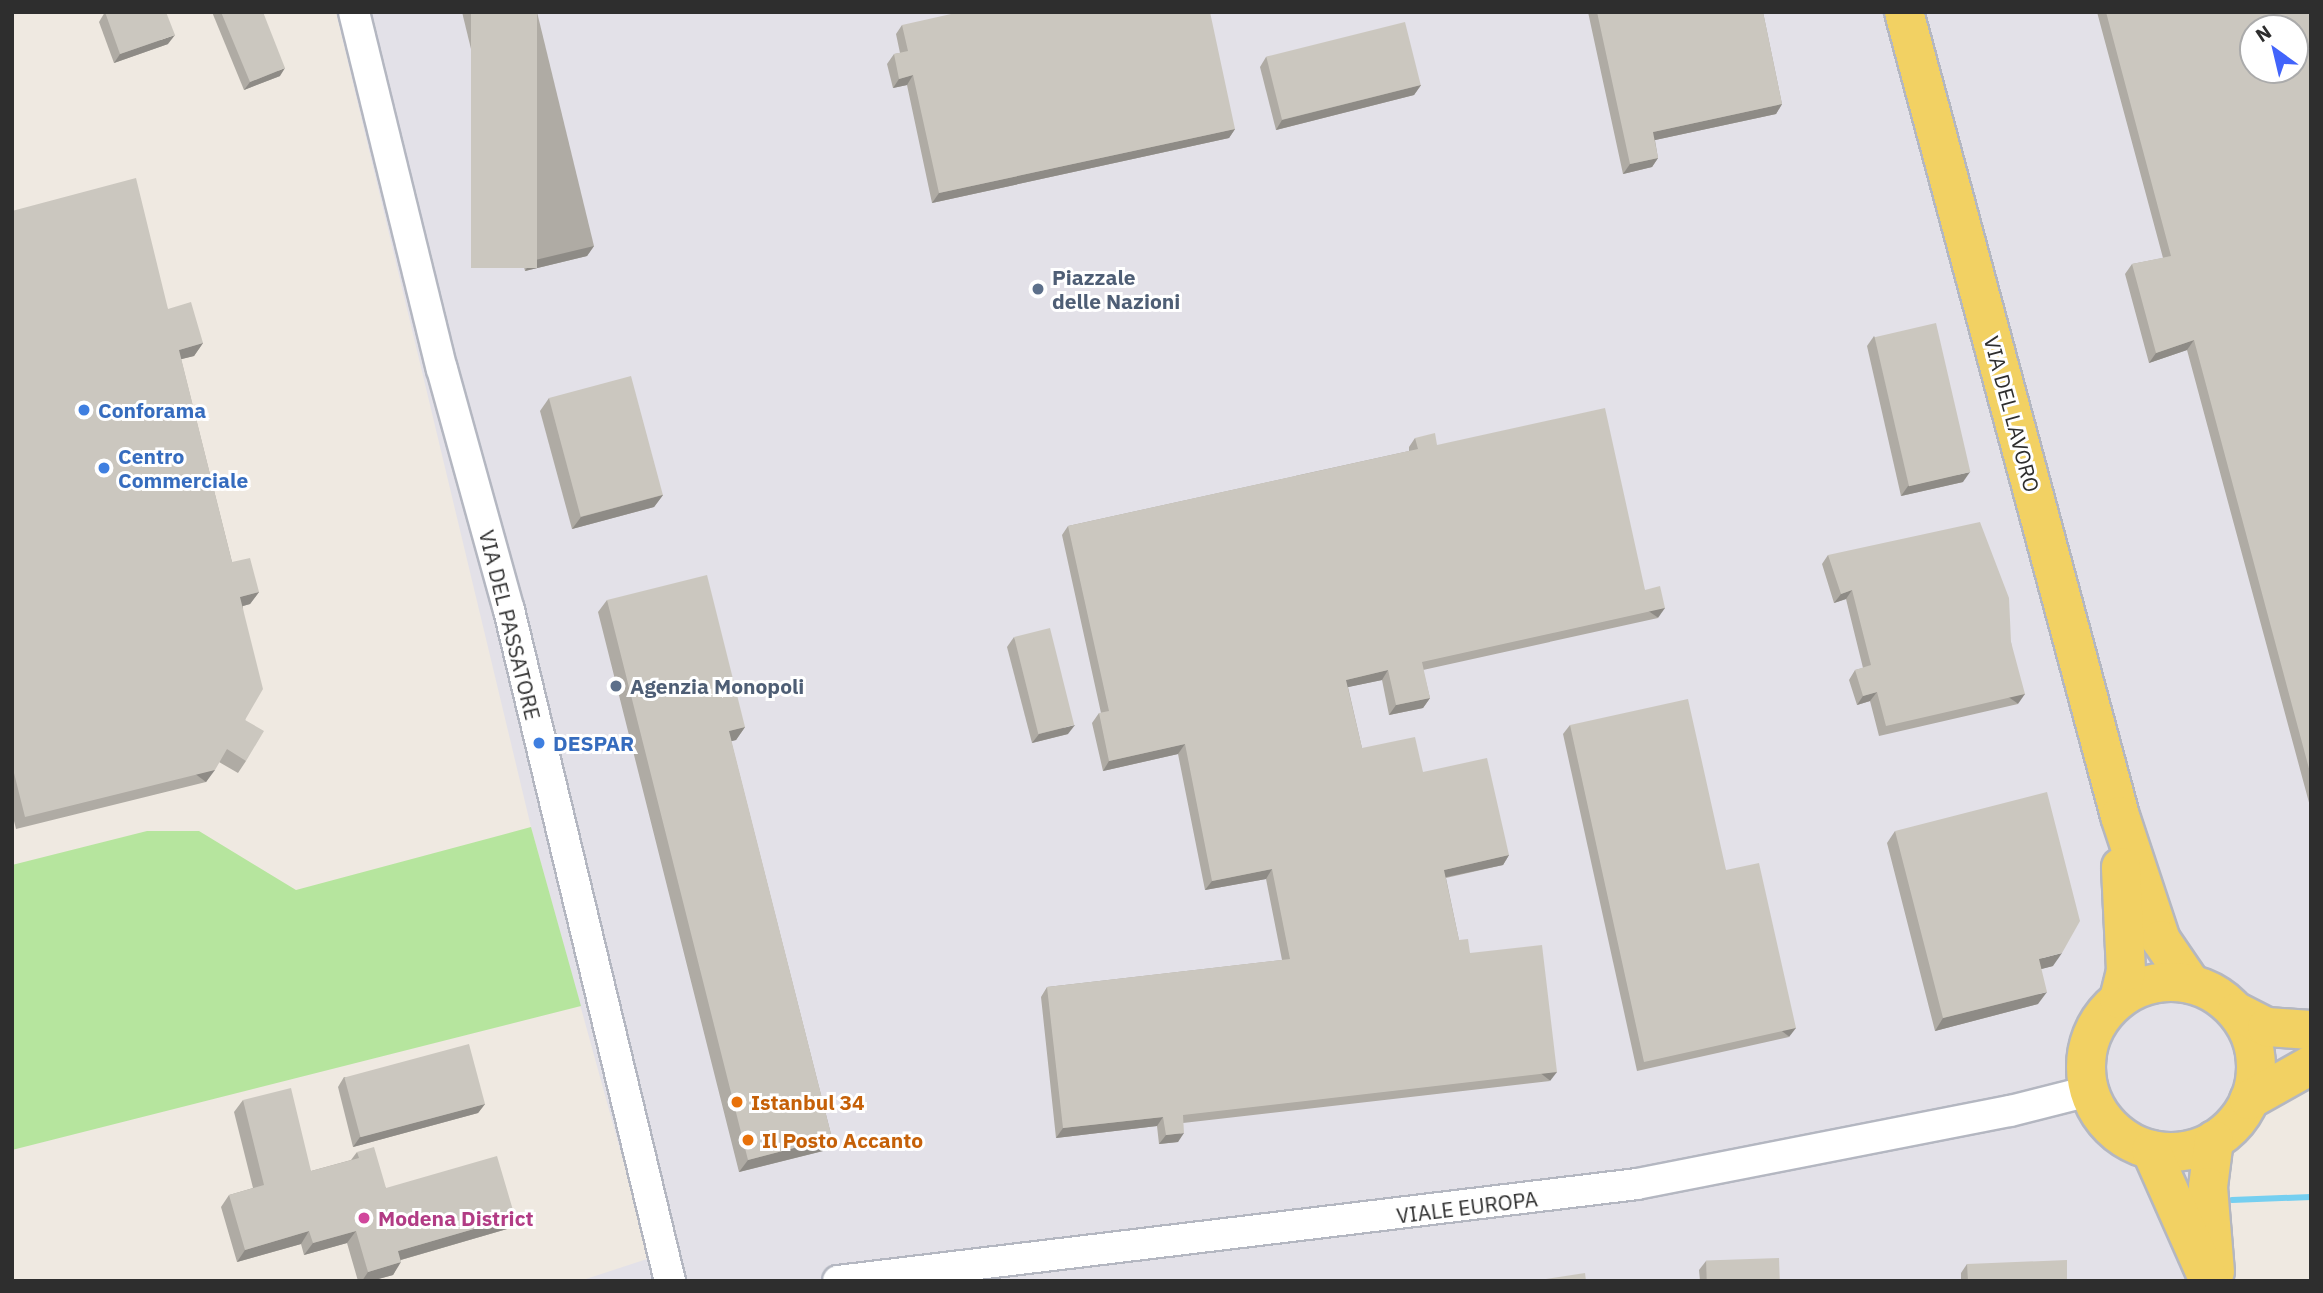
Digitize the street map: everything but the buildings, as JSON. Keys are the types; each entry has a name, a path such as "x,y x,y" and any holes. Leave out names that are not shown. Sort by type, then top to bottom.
{"main road":[{"name":"VIA DEL LAVORO","path":"1904,12 2120,816 2161,940 2191,984"},
{"name":"VIA DEL LAVORO","path":"2119,999 2126,971 2120,816"},
{"name":"VIA DEL LAVORO","path":"2153,984 2191,984 2216,994 2236,1012 2255,1054 2249,1100 2235,1123 2214,1140 2173,1153 2151,1150 2112,1129 2089,1091 2085,1071 2090,1041 2104,1013 2119,999 2153,984"},
{"path":"2236,1012 2267,1027 2311,1030"},
{"path":"2249,1100 2311,1065"},
{"path":"2214,1140 2208,1187 2215,1281"},
{"path":"2151,1150 2209,1281"}],"street":[{"name":"VIA DEL PASSATORE","path":"354,12 443,369 509,610 670,1281"},
{"name":"VIALE EUROPA","path":"838,1281 1649,1182 2089,1091"}],"shaded area":[{"path":"336,12 2311,12 2311,1079 2270,1102 2230,1153 2221,1177 2230,1281 580,1281 650,1258 531,827"}],"green space":[{"path":"531,827 581,1006 12,1150 12,865 147,831 199,831 296,890"}],"waterway":[{"path":"2232,1200 2311,1197"}],"place":[{"name":"Piazzale delle Nazioni","path":"1038,289"},
{"name":"Conforama","path":"84,410"},
{"name":"Centro Commerciale","path":"104,468"},
{"name":"Agenzia Monopoli","path":"616,686"},
{"name":"DESPAR","path":"539,743"},
{"name":"Istanbul 34","path":"737,1102"},
{"name":"Il Posto Accanto","path":"748,1140"},
{"name":"Modena District","path":"364,1218"}]}
